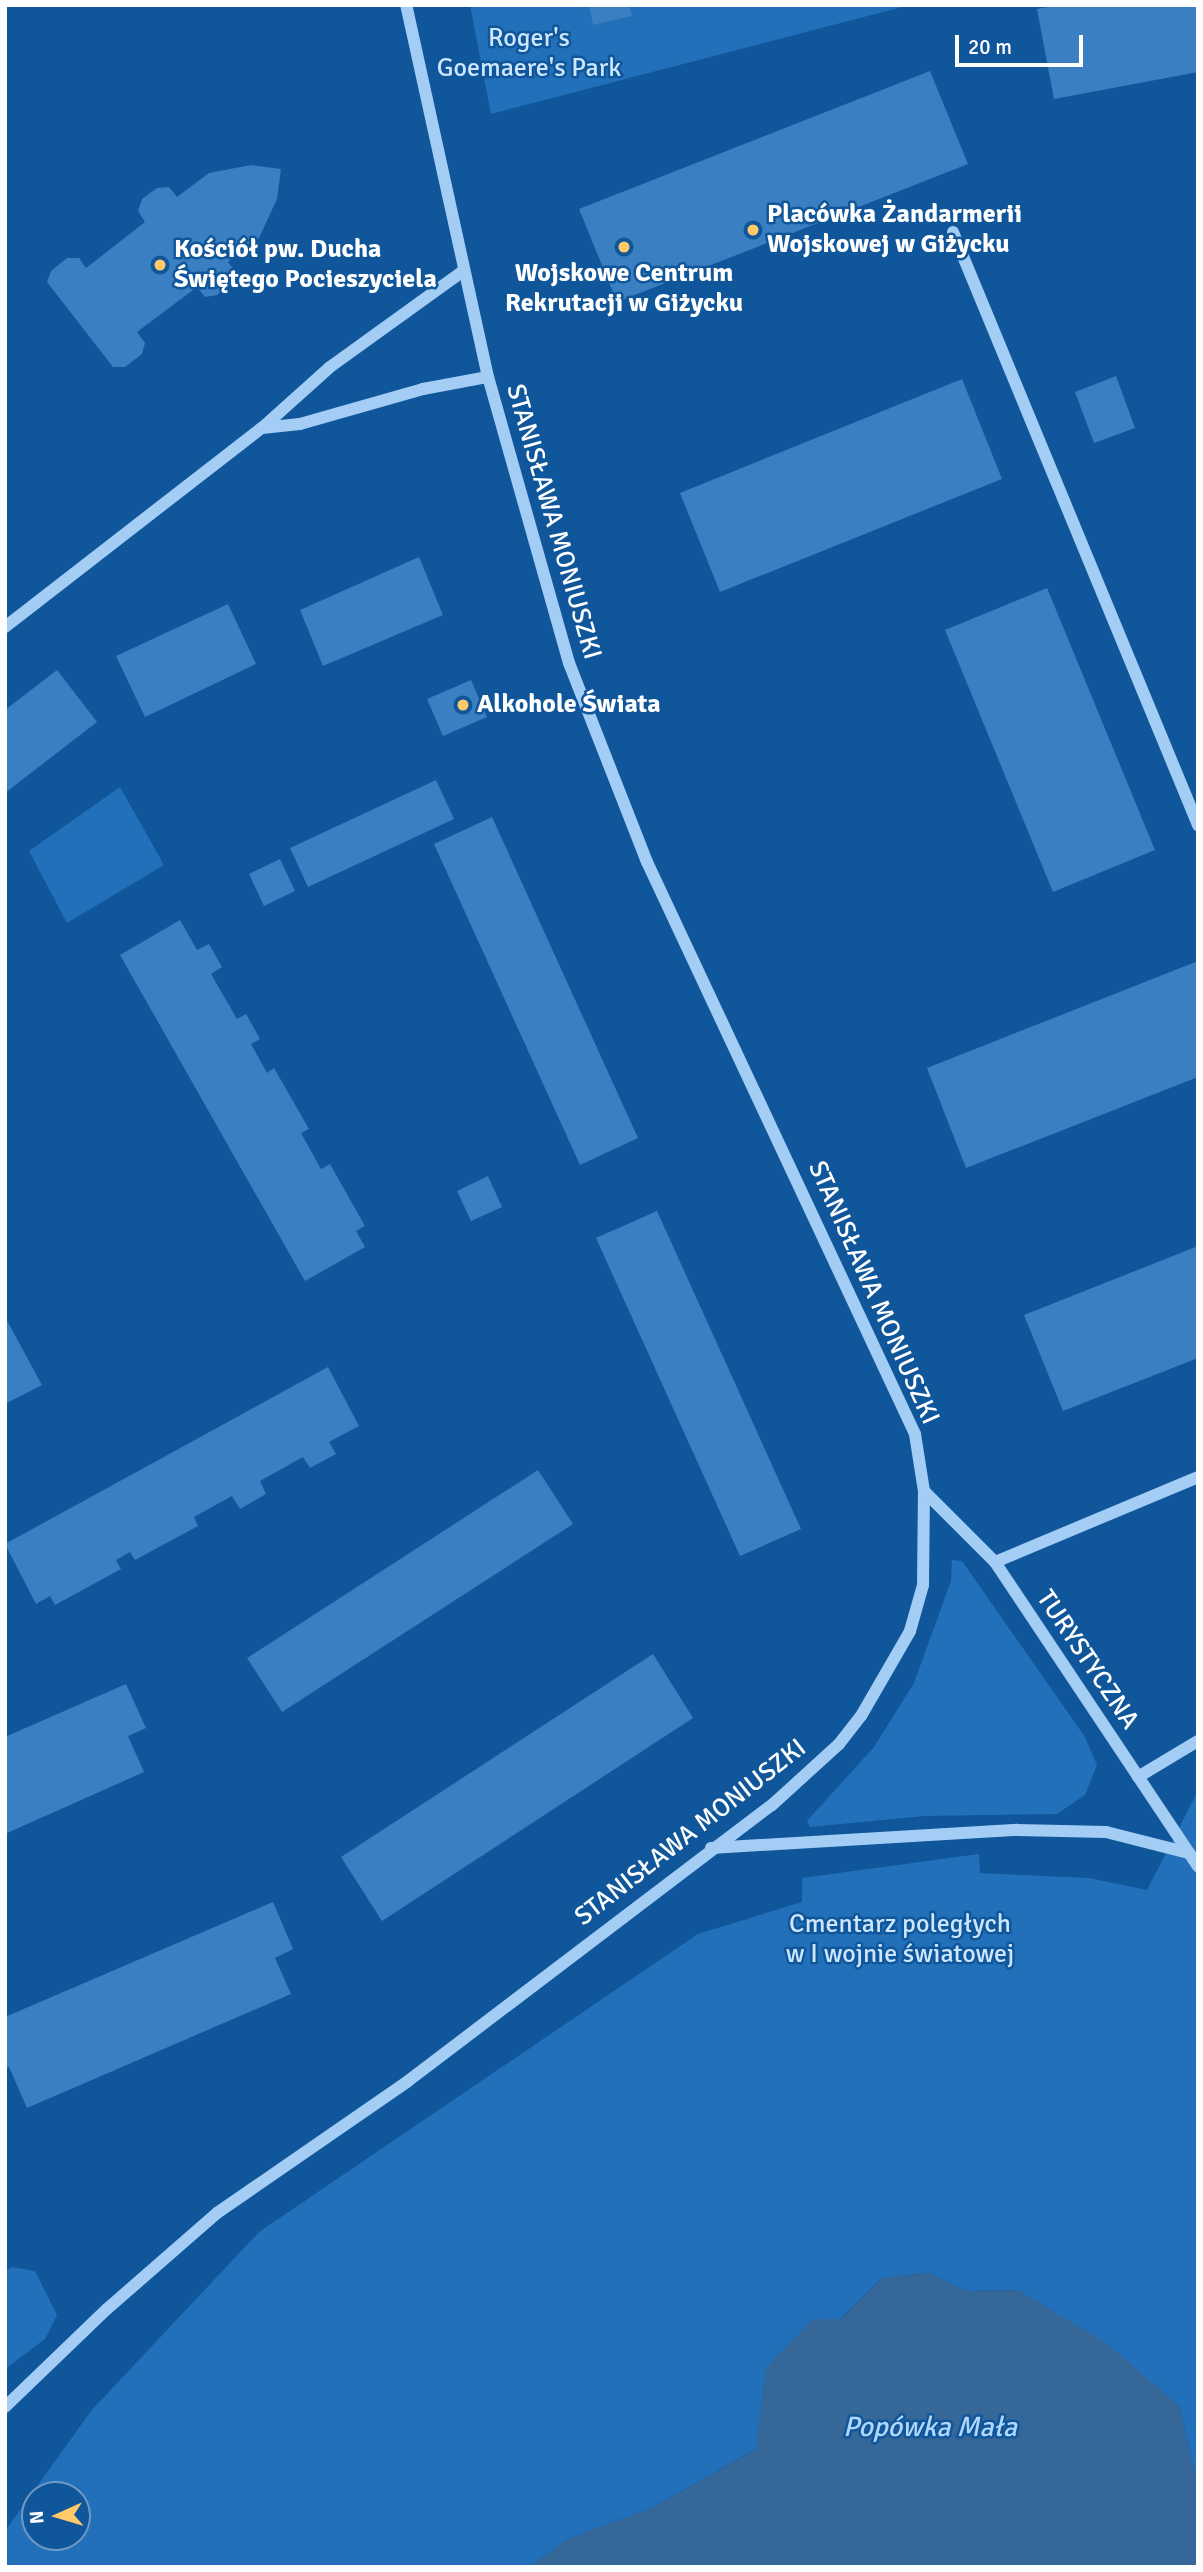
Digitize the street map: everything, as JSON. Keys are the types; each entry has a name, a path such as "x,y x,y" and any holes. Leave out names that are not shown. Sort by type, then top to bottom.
{"street":[{"name":"STANISŁAWA MONIUSZKI","path":"5,2407 107,2308 217,2213 408,2081 711,1848 772,1805 839,1744 886,1678 909,1631 923,1586 924,1491 915,1434 603,759 569,663 488,377 406,5"},
{"path":"953,232 1198,825"},
{"path":"5,627 262,428 319,375 463,271"},
{"path":"262,428 300,424 423,390 488,377"},
{"path":"995,1562 1198,1477"},
{"name":"TURYSTYCZNA","path":"924,1491 995,1562 1198,1866"},
{"path":"1138,1777 1198,1741"},
{"path":"711,1848 1017,1830 1106,1832 1189,1853"}],"green space":[{"name":"Roger's Goemaere's Park","path":"470,5 910,5 491,114"},
{"path":"120,787 164,865 67,923 29,851"},
{"path":"952,1560 962,1561 1085,1737 1097,1765 1085,1795 1057,1814 924,1816 810,1827 807,1821 874,1747 914,1683 951,1581"},
{"name":"Cmentarz poległych w I wojnie światowej","path":"1198,1791 1198,2486 1179,2406 1018,2290 966,2291 929,2273 882,2278 840,2319 766,2368 757,2448 654,2507 568,2539 530,2567 5,2567 5,2531 21,2509 21,2551 91,2551 91,2481 41,2481 91,2411 259,2232 698,1934 802,1902 802,1878 979,1854 980,1873 1089,1878 1147,1890"},
{"path":"12,2267 35,2271 57,2315 45,2339 5,2369 5,2272"}],"water":[{"name":"Popówka Mała","path":"929,2273 966,2291 1018,2290 1106,2343 1179,2406 1198,2486 1196,2567 530,2567 568,2539 654,2507 756,2449 766,2368 813,2319 841,2319 882,2278"}],"building":[{"path":"589,5 629,5 632,16 593,25"},
{"path":"1059,5 1198,5 1198,72 1054,99 1037,9"},
{"path":"930,71 968,164 617,302 579,209"},
{"name":"Kościół pw. Ducha Świętego Pocieszyciela","path":"251,165 281,169 277,199 259,238 228,262 236,273 232,283 217,295 205,297 197,287 137,332 145,343 142,354 125,367 113,367 47,282 51,271 67,258 79,258 86,268 145,222 138,211 142,199 157,188 169,187 177,197 209,173"},
{"path":"1116,376 1135,428 1094,443 1075,392"},
{"path":"962,379 1002,479 720,592 680,493"},
{"path":"419,557 443,615 323,666 300,610"},
{"path":"1047,588 1155,850 1053,892 945,630"},
{"path":"228,604 256,664 145,717 116,656"},
{"path":"57,670 97,722 5,793 5,710"},
{"path":"471,680 487,717 443,736 427,699"},
{"path":"436,780 454,819 308,887 290,848"},
{"path":"492,817 638,1138 580,1165 434,844"},
{"path":"280,859 295,891 264,906 249,874"},
{"path":"180,920 197,950 209,944 222,967 211,974 237,1019 246,1014 260,1039 251,1044 267,1073 274,1068 309,1129 301,1133 321,1169 330,1164 365,1226 356,1231 365,1247 305,1281 120,955"},
{"path":"1198,961 1198,1077 966,1168 927,1068"},
{"path":"488,1176 502,1207 471,1221 457,1191"},
{"path":"657,1211 801,1529 740,1556 596,1238"},
{"path":"1198,1246 1198,1358 1063,1411 1024,1315"},
{"path":"5,1317 42,1385 5,1404"},
{"path":"328,1367 359,1426 329,1442 336,1454 310,1468 303,1457 260,1481 266,1494 240,1509 232,1496 194,1517 198,1526 135,1560 130,1552 116,1560 121,1569 55,1605 50,1596 36,1604 5,1544"},
{"path":"538,1470 573,1524 282,1712 247,1658"},
{"path":"653,1654 693,1718 382,1921 341,1857"},
{"path":"126,1684 146,1728 128,1736 144,1772 5,1834 5,1737"},
{"path":"273,1902 293,1949 275,1958 291,1994 27,2108 9,2067 5,2069 5,2017"}],"place":[{"name":"Placówka Żandarmerii Wojskowej w Giżycku","path":"753,230"},
{"name":"Wojskowe Centrum Rekrutacji w Giżycku","path":"624,247"},
{"name":"Kościół pw. Ducha Świętego Pocieszyciela","path":"160,265"},
{"name":"Alkohole Świata","path":"463,705"}]}
